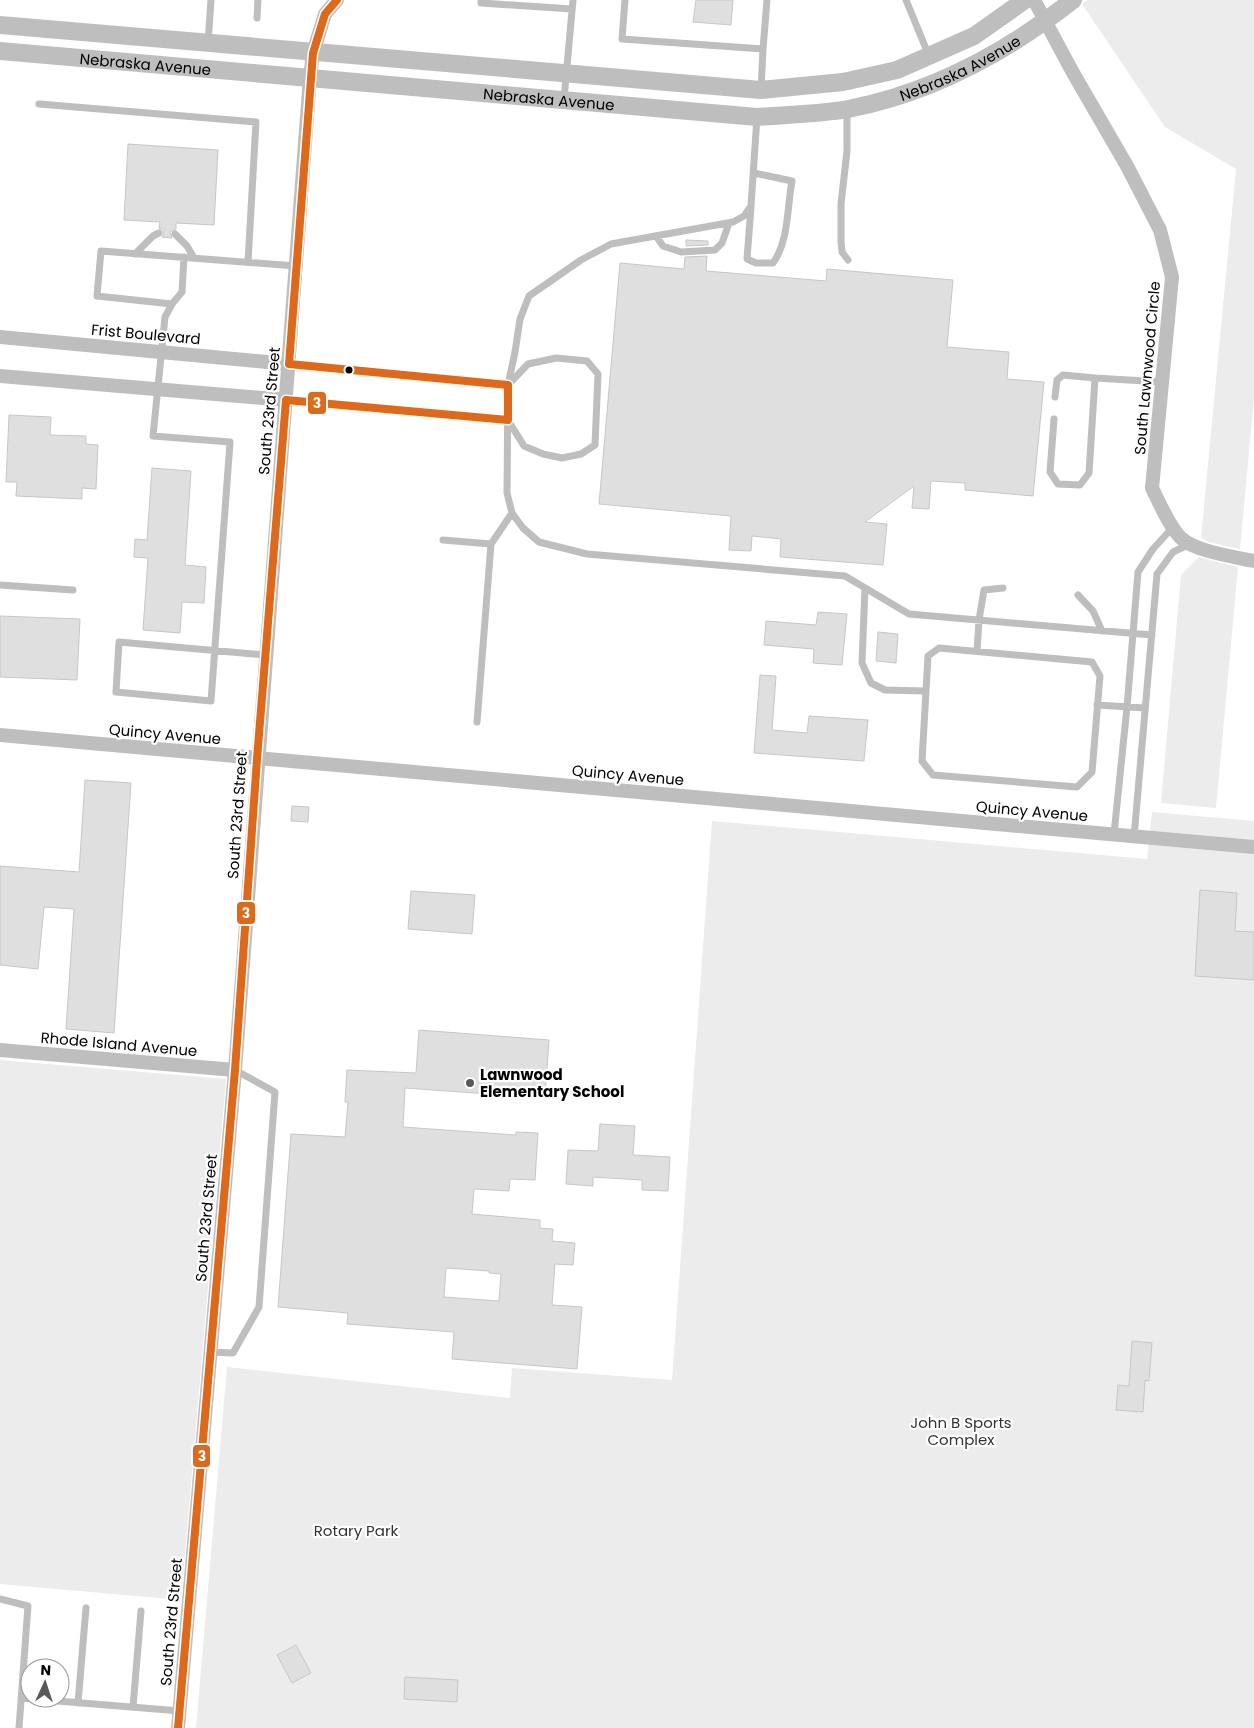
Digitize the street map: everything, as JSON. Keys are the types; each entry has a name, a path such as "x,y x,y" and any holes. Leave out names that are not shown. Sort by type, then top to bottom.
{"street":[{"name":"South 23rd Street","path":"178,1728 235,1070 310,77 313,53 325,14 337,0"},
{"name":"Nebraska Avenue","path":"0,25 761,90 842,82 897,70 974,36 1025,0"},
{"name":"South Lawnwood Circle","path":"1034,0 1127,166 1160,230 1172,277 1152,488 1181,539 1206,550 1254,561"},
{"name":"Nebraska Avenue","path":"0,51 757,117 847,109 892,98 941,81 981,61 1045,22 1073,0"},
{"path":"930,57 941,81"},
{"path":"842,82 847,109"},
{"path":"757,117 761,90"},
{"name":"Frist Boulevard","path":"0,338 289,364"},
{"path":"0,376 286,400"},
{"name":"Quincy Avenue","path":"0,735 1254,847"},
{"name":"Rhode Island Avenue","path":"0,1050 235,1070"}],"lane":[{"path":"208,44 211,0"},
{"path":"257,18 258,0"},
{"path":"481,0 481,3 572,9"},
{"path":"564,100 573,0"},
{"path":"625,0 622,39 763,49"},
{"path":"761,90 766,0"},
{"path":"906,0 930,57"},
{"path":"39,104 256,122 248,262"},
{"path":"847,109 847,151 841,204 841,241 842,252 848,260"},
{"path":"754,174 792,181 784,240 780,254 773,263 756,263 747,259 757,117"},
{"path":"751,206 744,216 729,223 611,244 581,260 530,296 520,319 508,385 507,494 512,513 523,528 539,542 586,554 845,576 909,614 1152,635"},
{"path":"656,236 663,246 681,252 715,250 722,243 729,223"},
{"path":"135,254 153,236 159,233"},
{"path":"175,234 187,246 194,258"},
{"path":"172,304 97,296 101,251 296,266"},
{"path":"184,257 182,292 172,304 165,317 153,436 230,442 214,651 211,701 116,692 119,642 214,651 265,655"},
{"path":"508,385 528,364 556,358 587,360 598,374 595,445 581,454 562,458 544,454 524,446 508,420"},
{"path":"289,364 508,385"},
{"path":"1055,397 1057,380 1063,375 1162,382"},
{"path":"1054,419 1050,472 1058,484 1080,485 1089,473 1095,378"},
{"path":"286,400 508,420"},
{"path":"477,722 491,544 512,513"},
{"path":"1114,834 1138,572 1152,549 1173,526"},
{"path":"443,540 491,544"},
{"path":"1134,837 1157,574 1173,552 1191,543"},
{"path":"0,585 73,590"},
{"path":"866,588 862,663 871,683 885,690 925,691"},
{"path":"978,651 979,620 984,590 1003,588"},
{"path":"1078,595 1093,612 1102,630"},
{"path":"939,648 978,651 1092,662 1100,676 1092,772 1077,787 933,775 922,761 928,656 939,648"},
{"path":"1097,704 1145,708"},
{"path":"210,1352 233,1353 259,1307 276,1092 235,1070"},
{"path":"0,1598 28,1606 24,1658"},
{"path":"78,1702 86,1608"},
{"path":"133,1707 141,1611"},
{"path":"70,1701 180,1711"},
{"path":"19,1728 20,1708"}],"green space":[{"path":"1087,0 1254,0 1254,398 1240,549 1208,542 1201,538 1236,169 1165,127 1082,4"},
{"path":"1199,557 1238,567 1216,808 1161,803 1181,575"},
{"name":"John B Sports Complex","path":"1152,812 1254,821 1254,1728 196,1728 227,1367 510,1398 512,1368 672,1380 712,821 1147,859"},
{"path":"0,1060 226,1079 181,1600 0,1584"}],"building":[{"path":"696,0 733,0 731,25 693,22"},
{"path":"128,144 218,150 214,225 176,223 176,229 170,232 172,238 162,237 164,233 159,228 160,222 124,220"},
{"path":"686,240 708,241 708,245 686,246"},
{"path":"707,256 706,271 826,281 827,269 953,280 947,347 1009,352 1007,379 1044,382 1033,496 965,490 965,483 931,481 929,509 912,508 914,486 865,522 887,524 883,565 780,557 781,539 752,536 751,551 729,550 731,516 599,504 620,263 684,269 685,257"},
{"path":"9,415 51,417 50,435 86,436 86,444 98,445 96,489 82,488 82,499 16,496 17,482 6,482"},
{"path":"152,468 191,471 185,565 206,567 204,603 182,602 180,633 143,630 148,558 134,557 135,539 147,540"},
{"path":"818,612 847,614 842,665 813,663 814,649 764,645 766,621 816,625"},
{"path":"0,616 80,619 77,680 0,677"},
{"path":"878,632 898,634 896,663 876,661"},
{"path":"760,675 776,676 772,730 807,733 809,716 868,720 864,761 754,753"},
{"path":"85,780 131,783 114,1033 66,1029 74,909 44,907 38,969 0,965 0,866 79,872"},
{"path":"292,806 309,807 308,822 291,821"},
{"path":"1200,890 1237,893 1235,931 1254,932 1254,980 1195,976"},
{"path":"411,891 475,895 472,934 408,929"},
{"path":"419,1030 549,1040 545,1098 405,1088 403,1127 516,1135 516,1132 538,1133 535,1180 510,1179 509,1191 474,1189 472,1214 540,1220 540,1228 553,1229 552,1241 575,1243 573,1265 555,1264 552,1305 582,1307 577,1369 452,1359 454,1332 347,1324 348,1313 278,1307 291,1134 345,1137 348,1102 345,1102 347,1070 416,1073","holes":["446,1268 489,1271 489,1273 501,1274 499,1301 444,1297"]},
{"path":"600,1124 635,1126 633,1155 670,1157 668,1191 642,1190 642,1180 593,1177 593,1186 566,1184 568,1150 598,1151"},
{"path":"1132,1341 1152,1343 1149,1381 1145,1380 1143,1412 1116,1410 1118,1385 1129,1386"},
{"path":"296,1645 311,1673 292,1683 277,1655"},
{"path":"405,1677 458,1680 457,1702 404,1699"}],"transit line":[{"name":"3","path":"178,1728 235,1070 257,759 286,400 508,420 508,385 289,364 313,53 325,14 337,0"}],"place":[{"name":"Lawnwood Elementary School","path":"470,1083"}],"park label":[{"name":"Rotary Park","path":"356,1530"}]}
